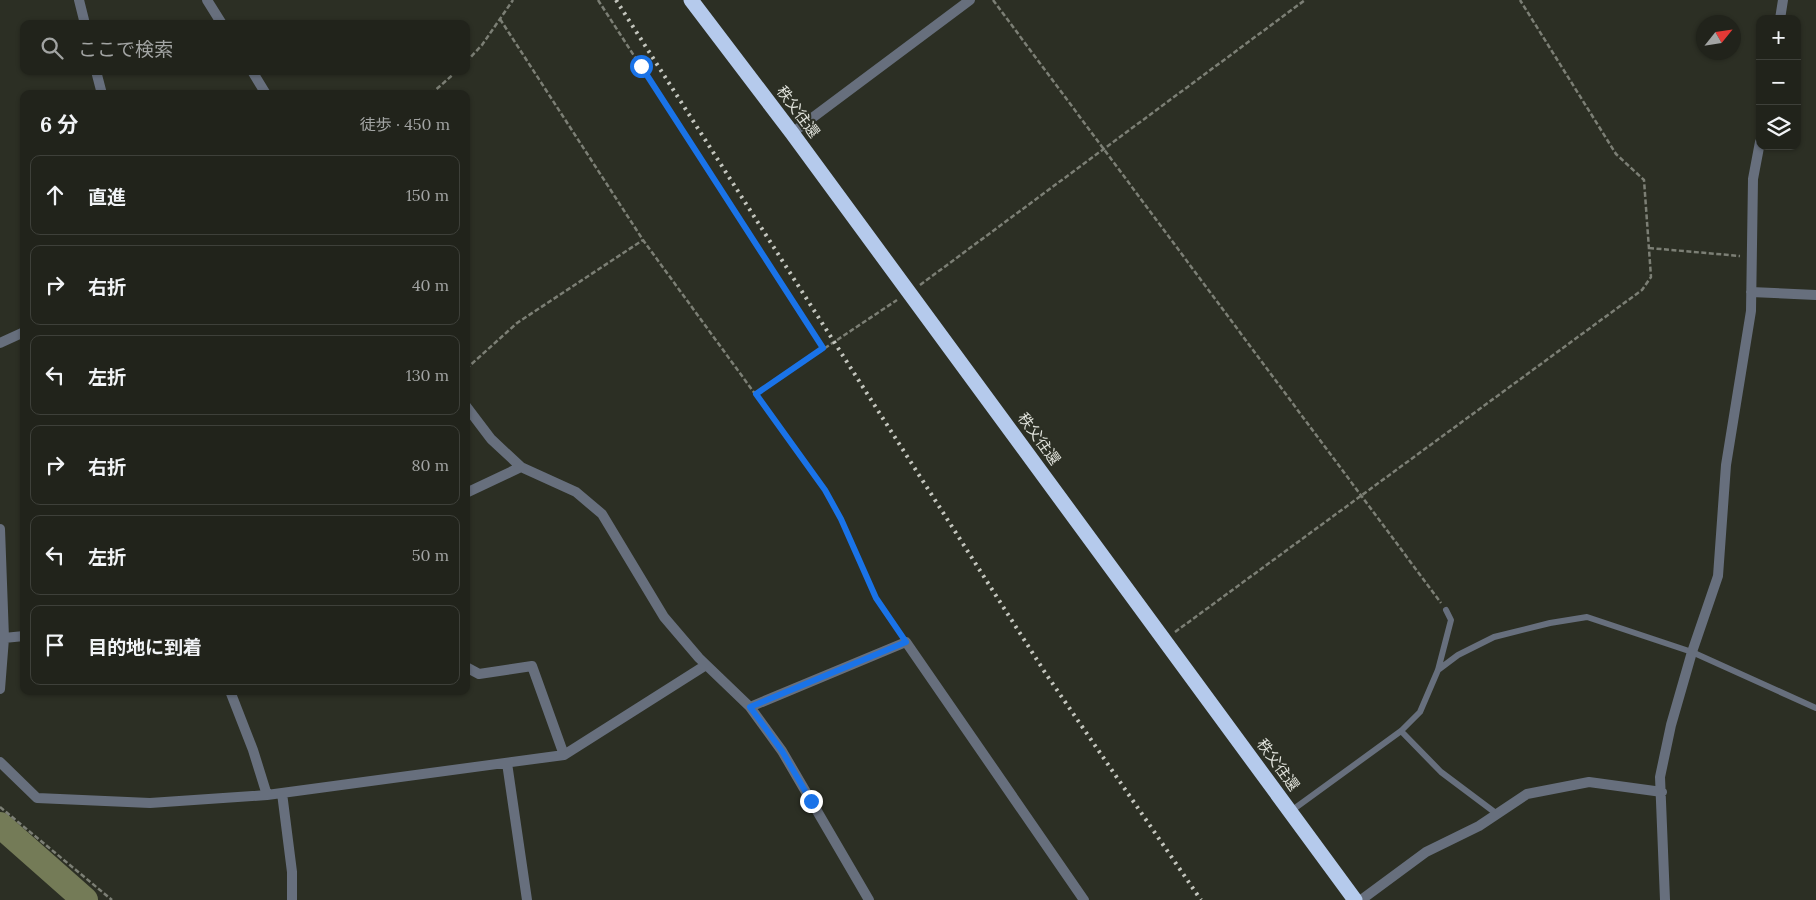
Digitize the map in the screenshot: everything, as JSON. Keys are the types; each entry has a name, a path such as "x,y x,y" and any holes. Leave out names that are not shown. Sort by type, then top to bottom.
{"highway":[{"name":"秩父往還","path":"691,0 910,292 1355,900"}],"street":[{"path":"79,0 84,20"},
{"path":"207,0 220,20"},
{"path":"792,133 970,0"},
{"path":"1781,15 1783,0"},
{"path":"97,75 101,90"},
{"path":"254,75 264,90"},
{"path":"1665,900 1660,777 1692,652 1718,576 1726,465 1751,311 1753,180 1759,150"},
{"path":"1751,292 1816,295"},
{"path":"0,343 20,334"},
{"path":"470,411 491,439 521,467 576,492 602,514 664,617 706,665 750,707 782,751 869,900"},
{"path":"470,491 521,467"},
{"path":"0,529 4,638 0,689"},
{"path":"4,638 20,636"},
{"path":"750,707 906,642 1084,900"},
{"path":"0,762 37,798 150,804 267,795 507,763 564,755 706,665"},
{"path":"470,669 479,674 532,666 564,755"},
{"path":"232,695 253,750 267,795"},
{"path":"507,763 527,900"},
{"path":"1361,900 1426,852 1479,826 1527,794 1589,782 1662,792"},
{"path":"282,793 292,872 292,900"}],"lane":[{"path":"1291,811 1401,731 1420,712 1438,670 1452,620 1446,610"},
{"path":"1438,670 1458,655 1494,637 1550,623 1587,617 1692,652 1816,708"},
{"path":"1401,731 1441,772 1497,814"}],"path":[{"path":"470,58 482,45 513,0"},
{"path":"598,0 823,348"},
{"path":"993,0 1446,610"},
{"path":"756,394 910,292 1305,0"},
{"path":"1165,640 1360,495 1642,290 1650,277 1644,180 1616,154 1520,0"},
{"path":"500,19 643,240 825,490 841,519 876,598 906,642"},
{"path":"436,90 452,75"},
{"path":"470,365 517,323 643,240"},
{"path":"1649,248 1751,257"},
{"path":"0,807 112,900"}],"waterway":[{"path":"0,825 85,900"}],"railway":[{"path":"616,0 1046,674 1201,900"}],"route":[{"path":"641,66 823,348 756,394 825,490 841,519 876,598 906,642 750,707 782,751 811,801"}]}
